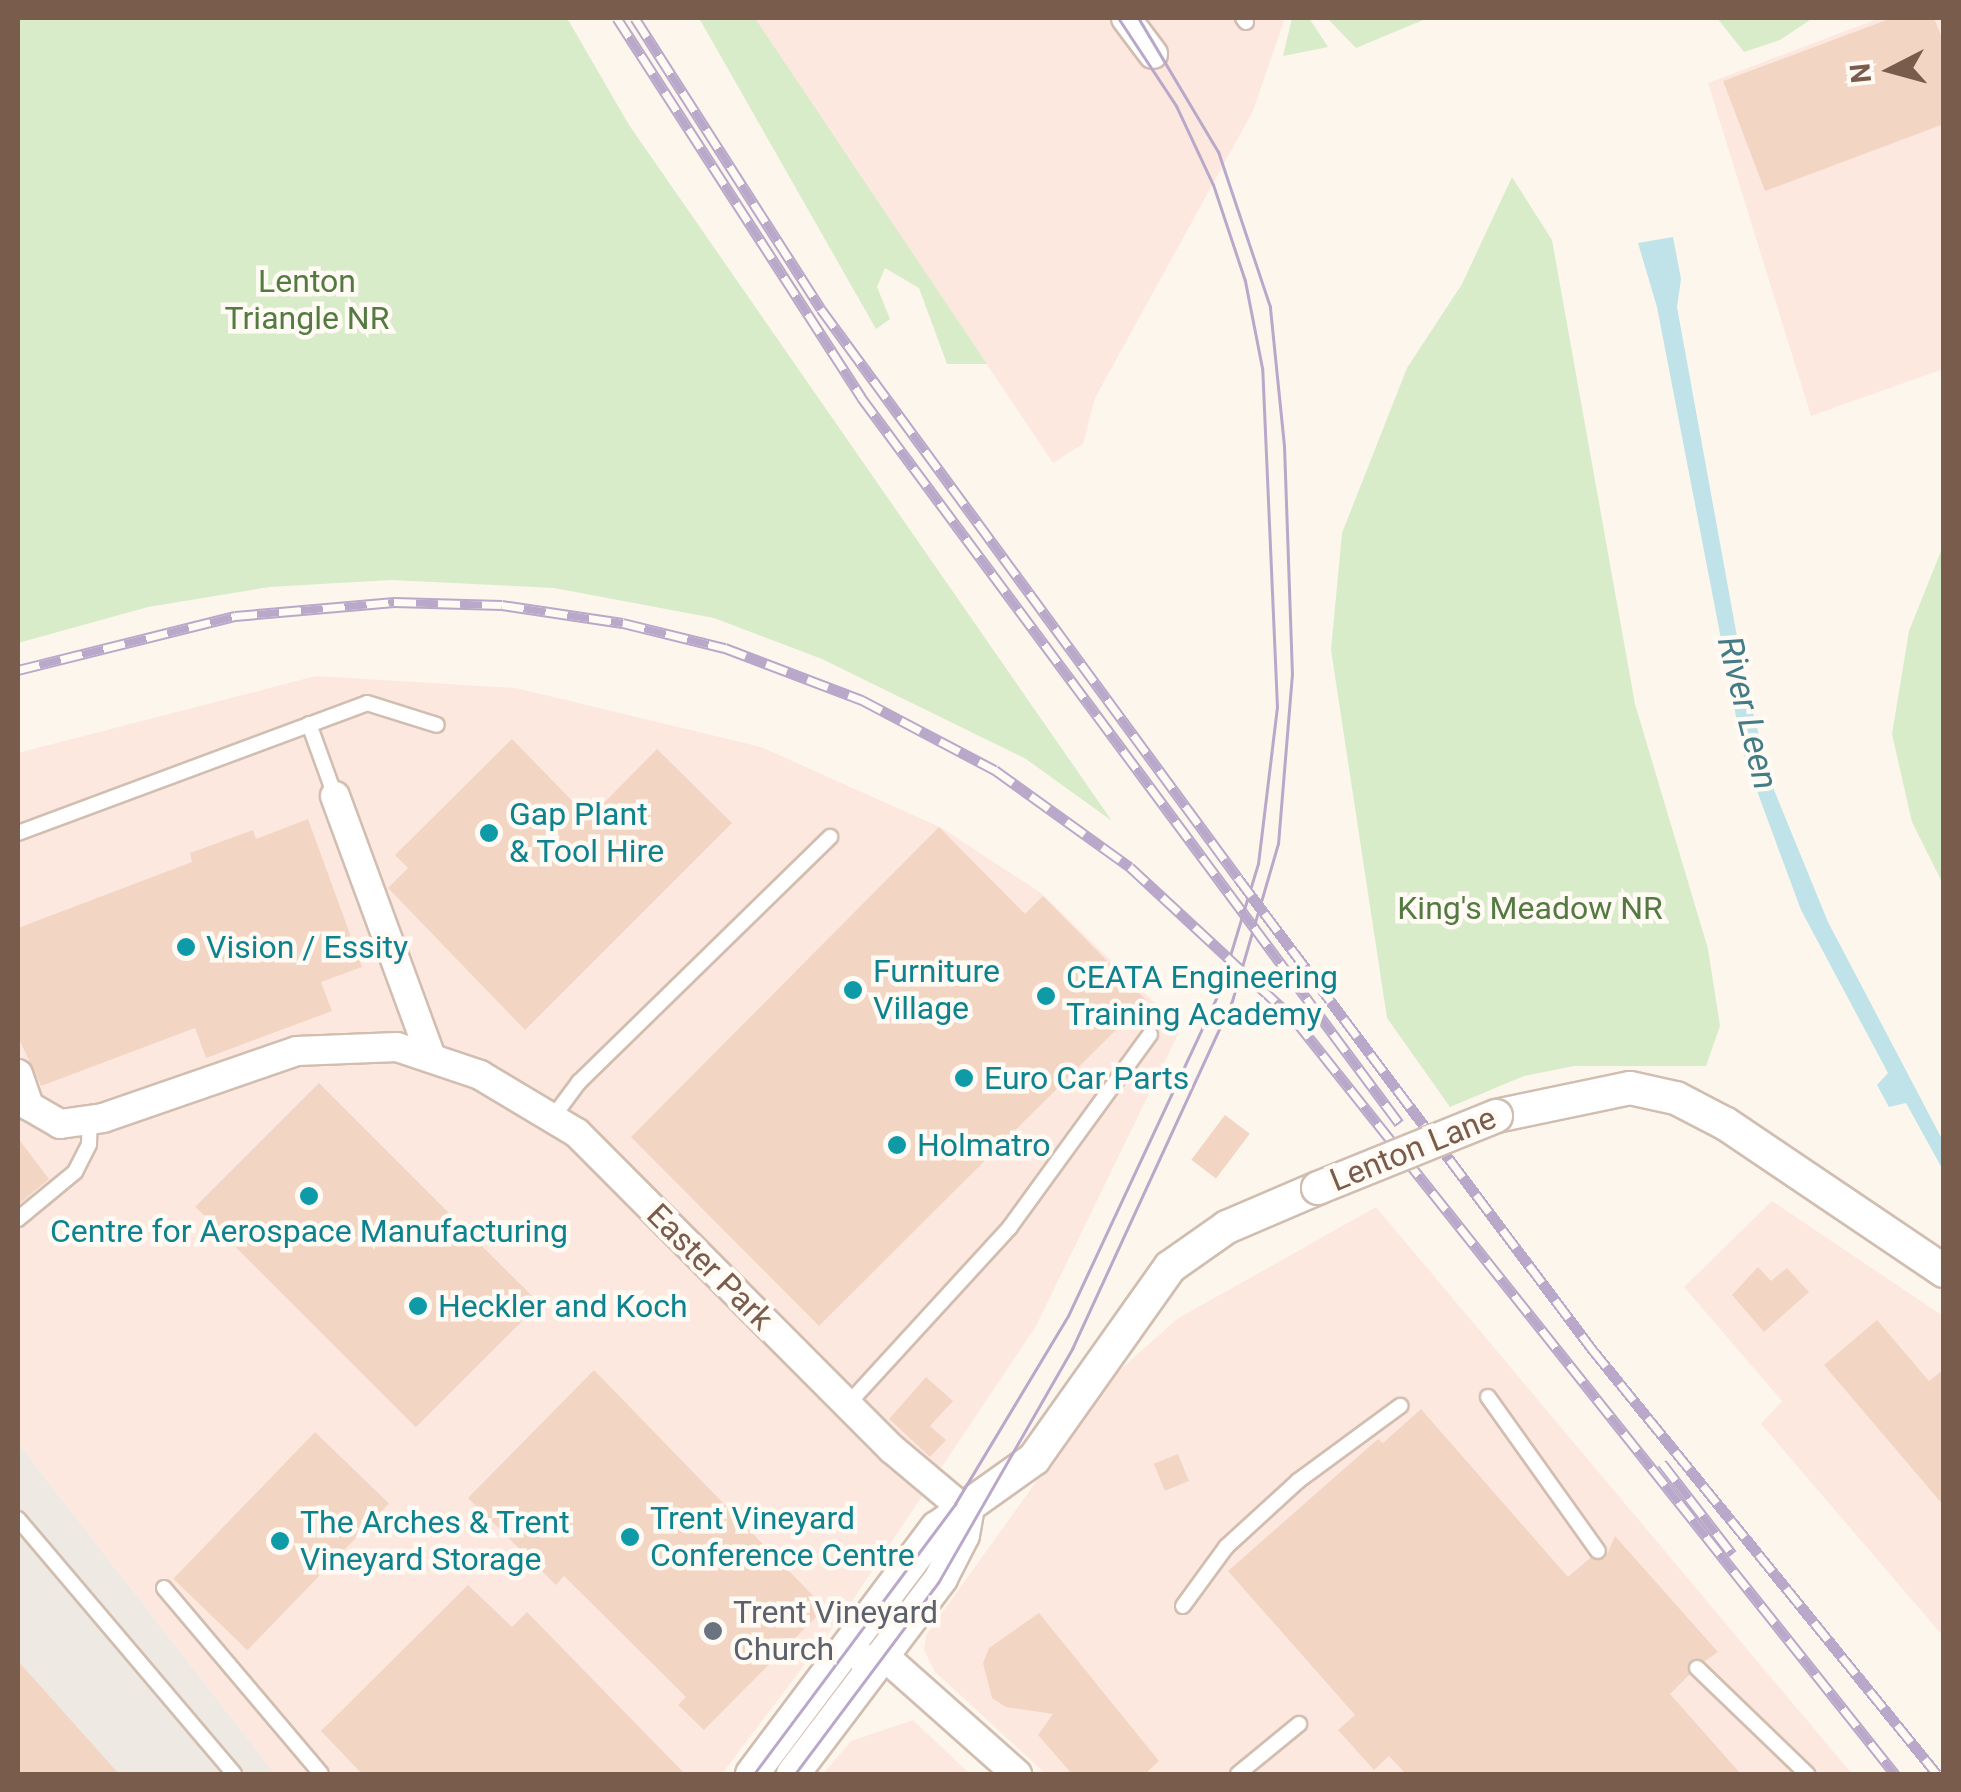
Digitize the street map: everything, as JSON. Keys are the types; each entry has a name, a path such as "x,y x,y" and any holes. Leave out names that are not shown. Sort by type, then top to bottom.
{"street":[{"path":"1126,18 1153,54"},
{"path":"336,796 430,1054"},
{"name":"Easter Park","path":"18,1074 40,1117 60,1124 90,1120 297,1051 363,1046 430,1054 553,1117 847,1405 968,1512"},
{"name":"Lenton Lane","path":"752,1774 937,1528 968,1512 1034,1458 1170,1267 1227,1228 1318,1188 1527,1104 1630,1088 1676,1098 1726,1124 1944,1270"},
{"path":"793,1774 940,1578 964,1535 968,1512"},
{"path":"835,1667 884,1656"},
{"path":"884,1656 1017,1774"}],"lane":[{"path":"18,833 368,703 437,724"},
{"path":"308,724 336,796"},
{"path":"553,1117 579,1082 830,838"},
{"path":"847,1405 1010,1227 1150,1034"},
{"path":"18,1219 74,1172 88,1144 90,1120"},
{"path":"1488,1397 1598,1551"},
{"path":"1183,1606 1226,1547 1298,1481 1400,1406"},
{"path":"18,1519 234,1774"},
{"path":"164,1588 320,1774"},
{"path":"1697,1668 1807,1774"},
{"path":"1238,1774 1299,1724"}],"shaded area":[{"path":"755,18 1285,18 1253,111 1095,398 1083,444 1053,463"},
{"path":"1880,18 1943,18 1943,369 1811,416 1708,83"},
{"path":"316,676 516,688 761,747 942,828 1041,893 1181,1028 1036,1326 848,1607 722,1774 275,1774 18,1443 18,753"},
{"path":"1772,1201 1943,1316 1943,1636 1761,1424 1782,1401 1684,1287"},
{"path":"1376,1207 1852,1774 1046,1774 935,1672 924,1650 926,1635 1110,1379 1177,1319"},
{"path":"18,1443 275,1774 18,1774"},
{"path":"913,1720 970,1774 823,1774 851,1741"}],"green space":[{"name":"Lenton Triangle NR","path":"18,18 567,18 629,125 1112,821 1026,759 822,659 714,618 554,588 391,580 269,587 148,607 18,643"},
{"path":"699,18 755,18 987,364 947,364 919,288 885,268 877,287 890,319 876,329"},
{"path":"1292,18 1309,18 1328,47 1283,56"},
{"path":"1327,18 1428,18 1356,48"},
{"path":"1717,18 1813,18 1780,40 1744,52"},
{"name":"King's Meadow NR","path":"1512,177 1552,240 1635,704 1708,949 1720,1026 1706,1066 1574,1066 1524,1076 1450,1107 1387,1018 1331,650 1342,533 1407,368 1462,284"},
{"path":"1943,546 1943,884 1912,822 1892,734 1909,631"}],"water":[{"name":"River Leen","path":"1673,237 1681,279 1677,307 1746,686 1772,785 1828,922 1943,1141 1943,1170 1906,1103 1889,1107 1877,1085 1888,1073 1801,910 1743,753 1657,307 1638,243"}],"building":[{"path":"1892,18 1934,18 1944,43 1944,124 1765,191 1723,81"},
{"path":"512,739 589,818 657,749 732,823 525,1030 388,888 408,868 395,855"},
{"name":"Vision / Essity","path":"308,819 362,967 321,982 332,1011 206,1058 195,1028 41,1086 18,1037 18,928 192,862 190,853 253,830 256,839"},
{"path":"939,827 1025,914 1043,896 1146,1000 819,1326 631,1137"},
{"path":"319,1083 540,1304 416,1427 195,1207"},
{"path":"1225,1115 1250,1134 1216,1178 1191,1160"},
{"path":"18,1138 49,1179 18,1205"},
{"path":"1758,1267 1771,1281 1787,1268 1809,1292 1764,1332 1732,1295"},
{"path":"1877,1320 1929,1381 1944,1369 1944,1506 1824,1365"},
{"name":"Trent Vineyard Conference Centre","path":"594,1370 825,1608 704,1730 678,1705 686,1697 564,1576 556,1585 468,1498"},
{"path":"926,1377 953,1401 930,1426 946,1440 930,1457 889,1419"},
{"path":"1421,1409 1568,1577 1590,1558 1605,1559 1615,1536 1718,1652 1705,1661 1690,1660 1689,1675 1670,1694 1741,1774 1406,1774 1389,1756 1374,1770 1338,1730 1355,1715 1228,1571 1378,1439 1383,1443"},
{"name":"The Arches & Trent Vineyard Storage","path":"315,1432 389,1504 247,1650 173,1579"},
{"path":"1178,1454 1189,1481 1165,1491 1154,1464"},
{"path":"468,1585 512,1627 527,1612 685,1774 362,1774 321,1731"},
{"path":"1039,1613 1159,1761 1145,1774 1072,1774 1038,1735 1053,1714 1006,1707 992,1698 983,1663 989,1648"},
{"path":"18,1661 119,1774 18,1774"}],"tram line":[{"path":"754,1774 955,1504 1068,1316 1219,992 1258,864 1277,707 1262,368 1245,281 1213,185 1176,106 1118,18"},
{"path":"795,1774 938,1583 1072,1349 1232,1001 1278,844 1292,675 1284,446 1270,307 1218,152 1138,18"}],"railway":[{"path":"617,18 861,397 1399,1123"},
{"path":"635,18 821,309 1238,878 1592,1349 1937,1774"},
{"path":"18,670 235,616 394,602 502,605 623,623 725,648 862,700 995,770 1130,867 1295,1020 1895,1774"},
{"path":"1662,1463 1732,1554"}],"place":[{"name":"Gap Plant & Tool Hire","path":"489,833"},
{"name":"Vision / Essity","path":"186,947"},
{"name":"Furniture Village","path":"853,990"},
{"name":"CEATA Engineering Training Academy","path":"1046,996"},
{"name":"Euro Car Parts","path":"964,1078"},
{"name":"Holmatro","path":"897,1145"},
{"name":"Centre for Aerospace Manufacturing","path":"309,1196"},
{"name":"Heckler and Koch","path":"418,1306"},
{"name":"Trent Vineyard Conference Centre","path":"630,1537"},
{"name":"The Arches & Trent Vineyard Storage","path":"280,1541"},
{"name":"Trent Vineyard Church","path":"713,1631"}]}
